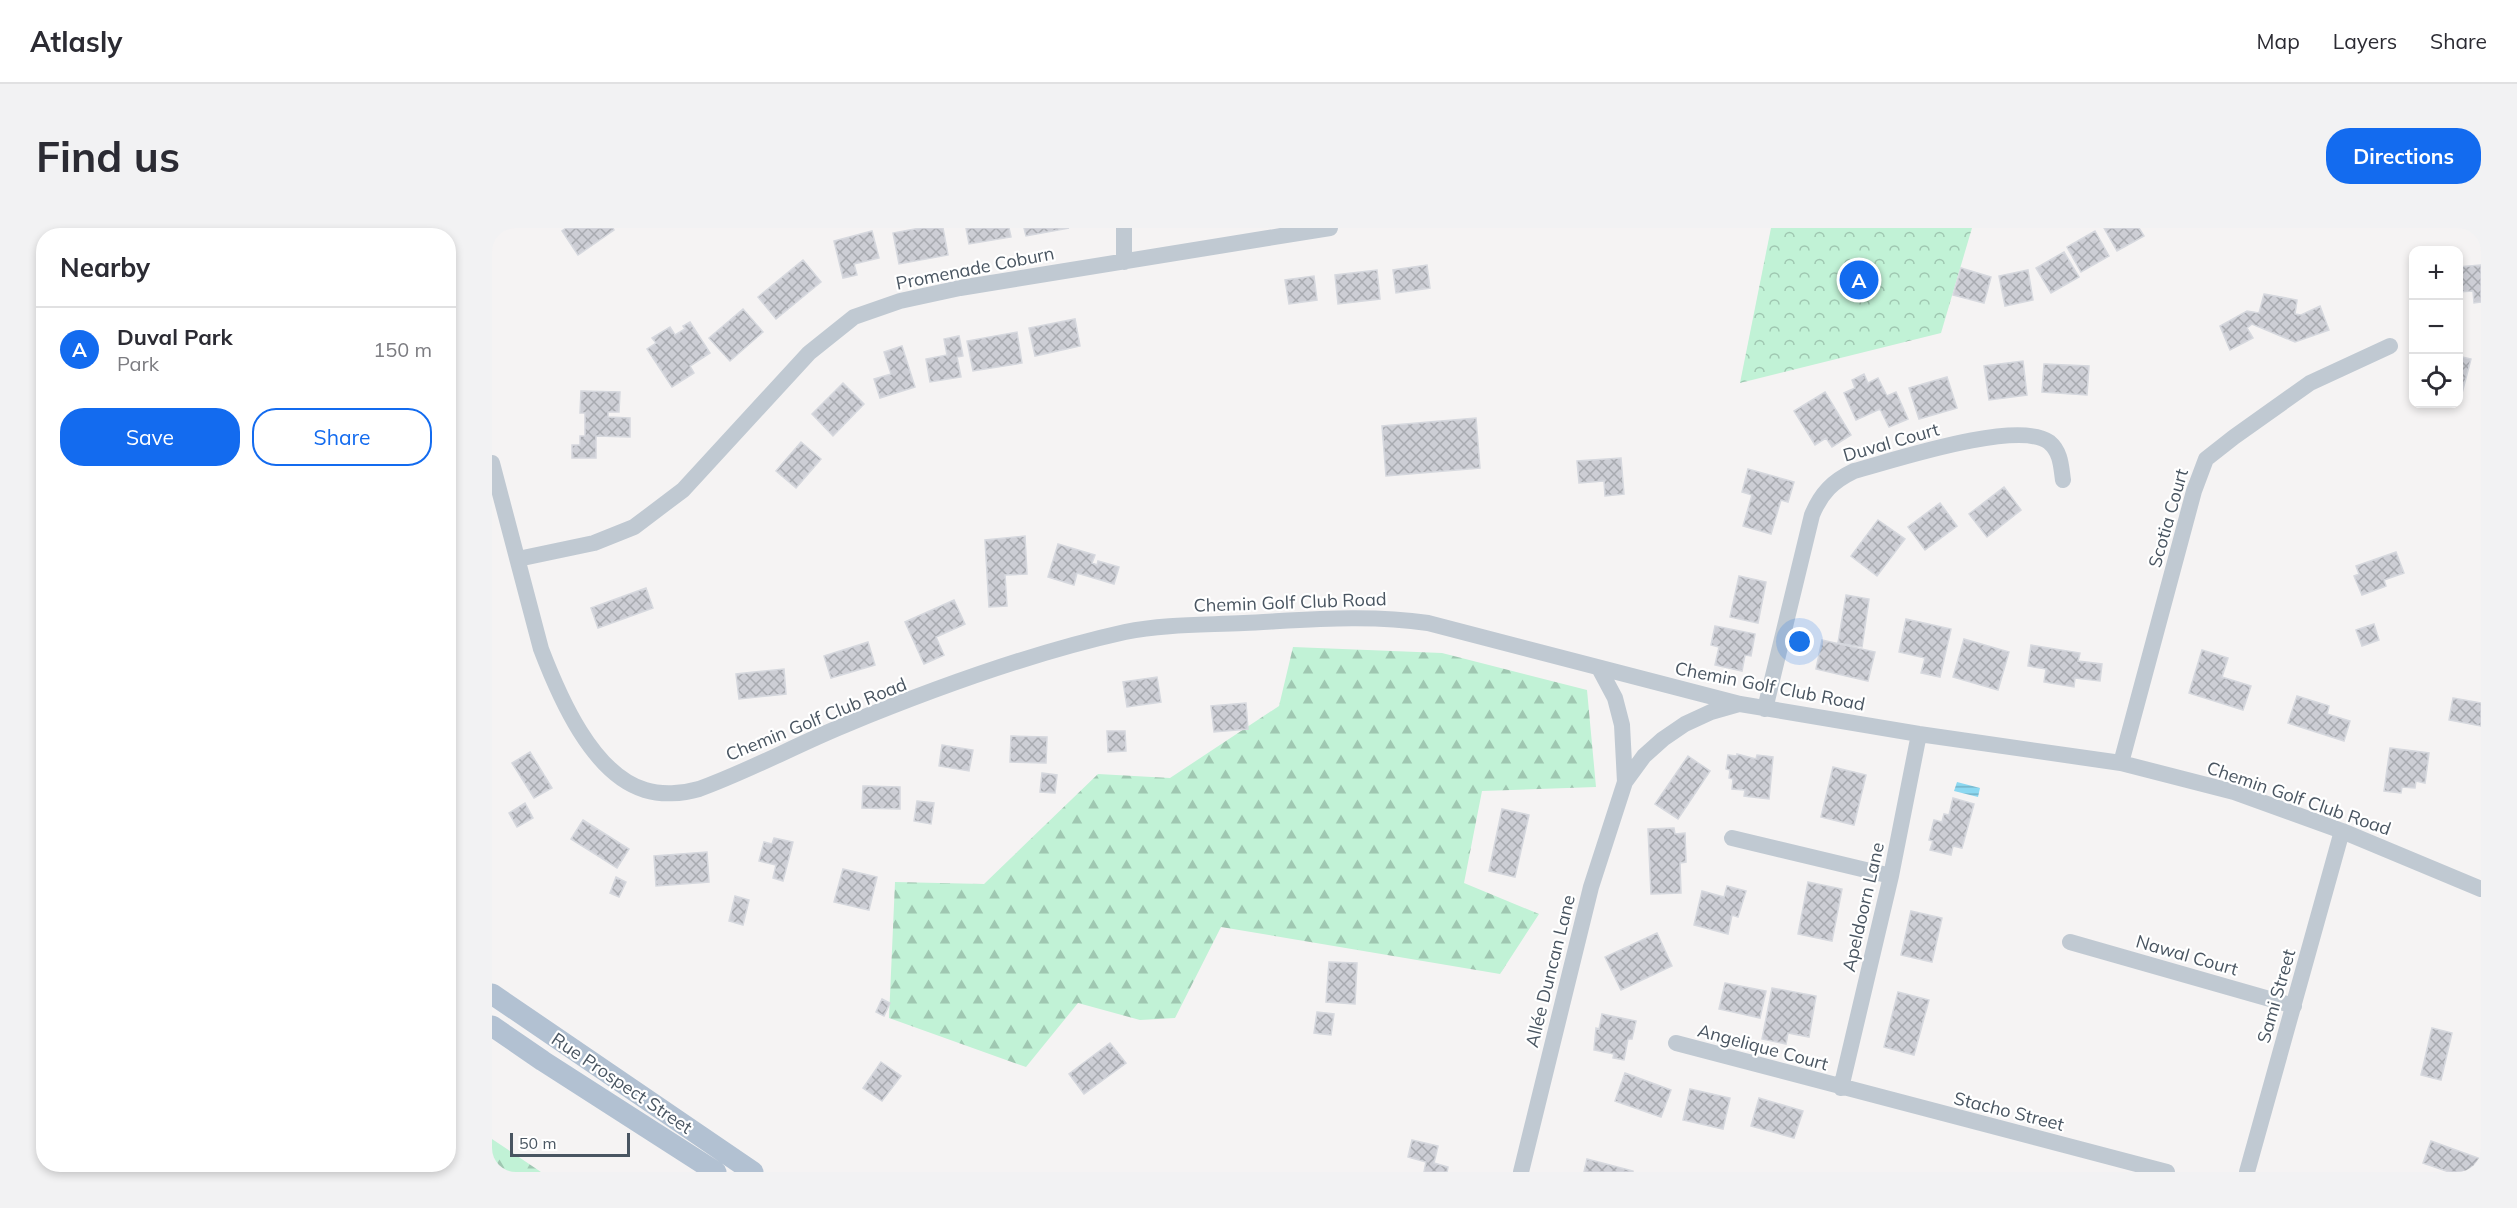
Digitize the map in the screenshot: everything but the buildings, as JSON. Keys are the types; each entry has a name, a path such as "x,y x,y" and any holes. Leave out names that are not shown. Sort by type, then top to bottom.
{"main road":[{"name":"Rue Prospect Street","path":"492,994 753,1172"},
{"name":"Rue Prospect Street","path":"492,1026 716,1172"}],"street":[{"path":"1124,228 1124,261"},
{"name":"Promenade Coburn","path":"519,559 594,543 634,527 683,490 809,353 854,317 900,301 960,288 1330,228"},
{"name":"Scotia Court","path":"2121,763 2194,490 2206,459 2310,383 2390,346"},
{"name":"Duval Court","path":"1765,709 1812,515 1818,501 1840,477 1854,471 1957,443 2013,435 2032,436 2048,442 2059,454 2063,480"},
{"name":"Chemin Golf Club Road","path":"492,463 541,649 568,711 606,766 624,780 645,790 669,794 697,789 847,725 988,672 1126,632 1171,626 1360,617 1394,618 1428,623 1765,709 2121,763 2234,792 2342,831 2481,889"},
{"path":"1599,668 1615,698 1622,725 1625,782"},
{"path":"1625,782 1644,756 1685,724 1711,712 1740,704"},
{"name":"Apeldoorn Lane","path":"1841,1088 1891,876 1919,734"},
{"name":"Allée Duncan Lane","path":"1521,1172 1591,887 1625,782"},
{"name":"Sami Street","path":"2247,1172 2342,831"},
{"path":"1732,838 1891,876"},
{"name":"Nawal Court","path":"2070,942 2294,1006"},
{"path":"492,1035 543,1061"},
{"name":"Angelique Court","path":"1676,1043 1841,1088"},
{"name":"Stacho Street","path":"1841,1088 2167,1172"}],"green space":[{"path":"1771,228 1972,228 1941,333 1740,383"},
{"path":"1293,647 1442,653 1587,690 1596,787 1482,791 1464,883 1539,914 1500,974 1221,927 1175,1018 1140,1020 1078,1003 1026,1067 889,1018 895,882 984,884 1098,774 1170,778 1279,706"},
{"path":"492,1139 541,1172 492,1172"}],"water":[{"path":"1957,782 1980,788 1978,797 1954,791"}],"place":[{"name":"Duval Park","path":"1859,280"}]}
